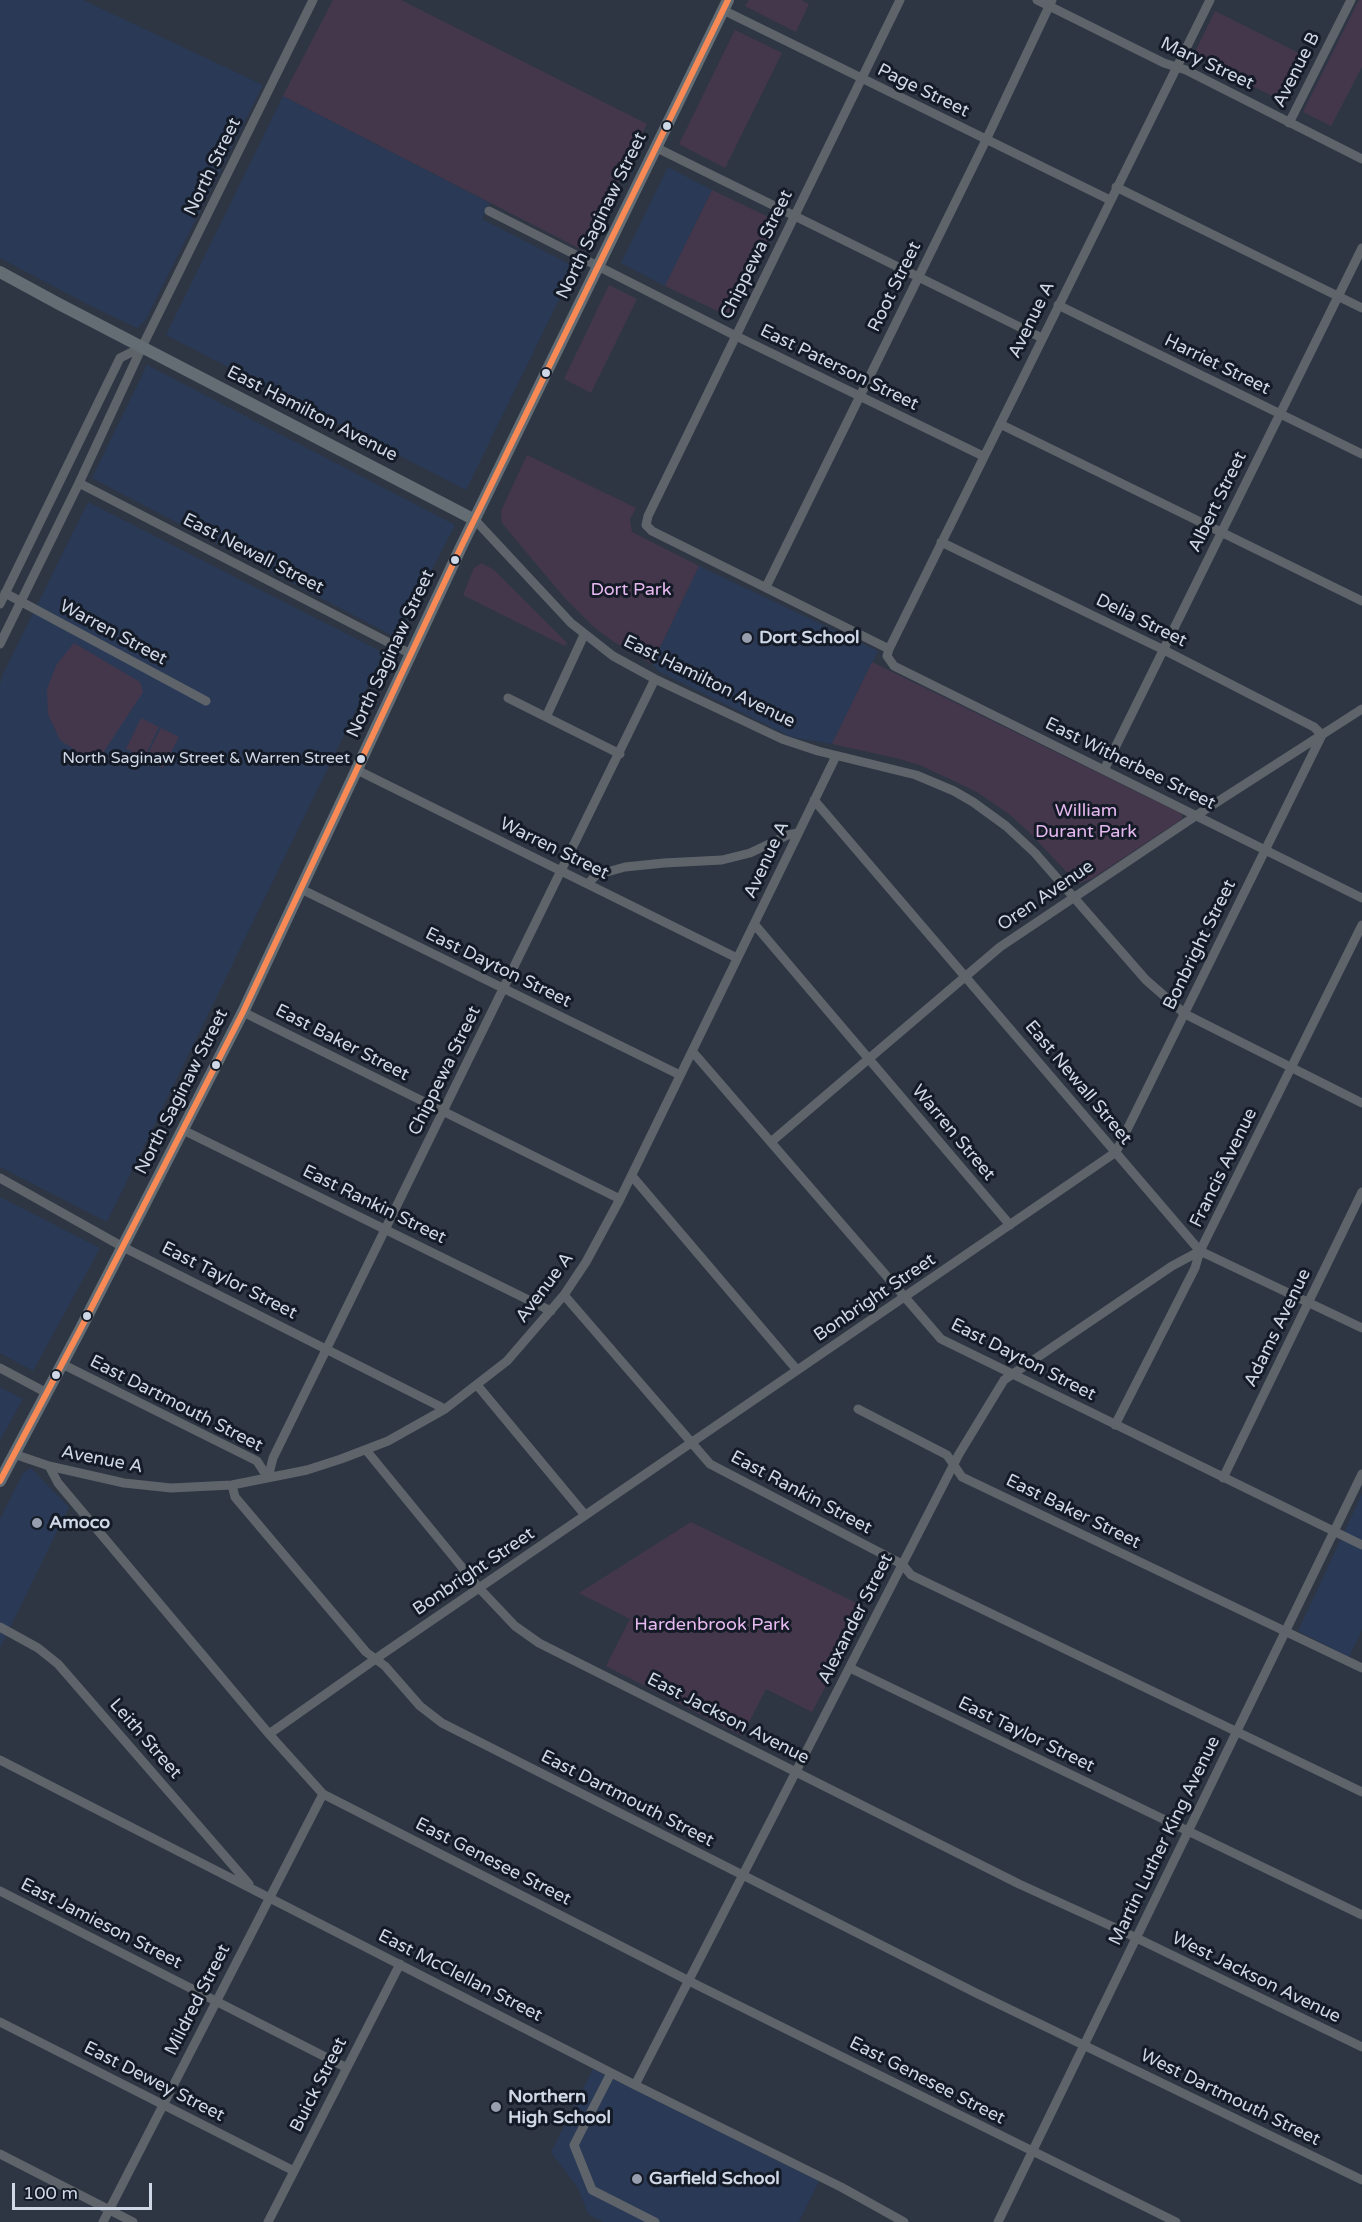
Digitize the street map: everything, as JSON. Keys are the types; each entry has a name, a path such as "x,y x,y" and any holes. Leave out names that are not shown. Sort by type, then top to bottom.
{"main road":[{"name":"North Saginaw Street","path":"0,1481 243,1012 411,654 725,5"},
{"name":"East Hamilton Avenue","path":"0,272 476,519"}],"street":[{"name":"North Street","path":"0,644 79,483 142,347 313,0"},
{"name":"Chippewa Street","path":"646,525 648,516 900,0"},
{"name":"Mary Street","path":"1037,0 1051,4 1186,70 1362,159"},
{"name":"Avenue A","path":"888,652 1210,0"},
{"name":"Avenue B","path":"1289,123 1351,0"},
{"name":"Root Street","path":"766,587 1051,4"},
{"name":"Page Street","path":"725,5 861,80 1110,200"},
{"path":"656,147 1042,338"},
{"path":"1116,187 1362,308"},
{"name":"East Paterson Street","path":"489,211 736,336 983,456"},
{"name":"Albert Street","path":"1104,770 1362,248"},
{"name":"Harriet Street","path":"1058,304 1362,454"},
{"path":"0,604 120,358 142,347"},
{"path":"1000,424 1362,601"},
{"name":"East Newall Street","path":"79,483 411,654"},
{"name":"East Hamilton Avenue","path":"476,519 555,606 584,635 613,656 655,679 782,739 836,756 916,775 954,791 973,802 1020,838 1146,980 1185,1014 1362,1103"},
{"name":"East Witherbee Street","path":"646,525 652,531 766,587 888,652 894,666 1197,814 1362,898"},
{"name":"Delia Street","path":"941,542 1164,650 1314,727 1322,735"},
{"name":"Warren Street","path":"5,593 206,701"},
{"path":"546,717 584,635"},
{"name":"Chippewa Street","path":"268,1478 273,1458 655,679"},
{"path":"508,698 620,754"},
{"name":"Oren Avenue","path":"771,1142 1000,946 1197,814 1362,709"},
{"name":"Bonbright Street","path":"269,1734 478,1588 1116,1152 1322,735"},
{"name":"Avenue A","path":"14,1454 49,1466 124,1483 171,1488 232,1485 318,1466 388,1441 445,1409 507,1361 564,1295 586,1262 632,1176 836,756"},
{"name":"Warren Street","path":"357,770 737,958"},
{"name":"East Newall Street","path":"814,800 1200,1251 1362,1328"},
{"path":"588,884 596,875 625,867 664,862 722,860 750,853 788,835 798,833"},
{"name":"East Dayton Street","path":"301,889 680,1075"},
{"name":"Warren Street","path":"755,925 1010,1225"},
{"name":"Francis Avenue","path":"1115,1425 1195,1268 1200,1251 1362,925"},
{"name":"East Baker Street","path":"243,1012 620,1199"},
{"name":"East Dayton Street","path":"692,1051 941,1340 1362,1545"},
{"name":"East Rankin Street","path":"183,1130 551,1311"},
{"path":"632,1176 797,1370"},
{"name":"East Taylor Street","path":"0,1178 123,1247 445,1409"},
{"name":"Adams Avenue","path":"1223,1478 1362,1192"},
{"name":"Alexander Street","path":"635,2085 953,1466 1004,1380 1172,1266 1200,1251"},
{"name":"East Rankin Street","path":"564,1295 710,1464 903,1565 911,1575 1362,1792"},
{"name":"East Dartmouth Street","path":"62,1364 258,1461 268,1478"},
{"path":"0,1368 47,1393"},
{"path":"477,1385 585,1515"},
{"name":"East Baker Street","path":"858,1410 947,1455 962,1477 1362,1668"},
{"name":"East Jackson Avenue","path":"366,1450 478,1588 515,1626 539,1643 1019,1884 1136,1938"},
{"name":"East Genesee Street","path":"49,1466 58,1483 269,1734 323,1794 689,1980 1176,2222"},
{"name":"Martin Luther King Avenue","path":"998,2222 1362,1474"},
{"name":"East Dartmouth Street","path":"232,1485 235,1497 366,1652 385,1666 420,1706 442,1723 742,1876 1084,2045"},
{"name":"Leith Street","path":"0,1627 38,1648 58,1664 253,1888"},
{"name":"East Taylor Street","path":"850,1668 1362,1914"},
{"name":"East McClellan Street","path":"0,1760 611,2073 888,2211 904,2222"},
{"name":"Mildred Street","path":"103,2222 323,1794"},
{"name":"East Jamieson Street","path":"0,1891 347,2068"},
{"name":"West Jackson Avenue","path":"1136,1938 1362,2047"},
{"name":"Buick Street","path":"268,2222 400,1964"},
{"name":"East Dewey Street","path":"0,2022 294,2171"},
{"name":"West Dartmouth Street","path":"1084,2045 1362,2180"},
{"path":"611,2073 574,2145 591,2190 655,2222"},
{"path":"0,2154 133,2222"}],"shaded area":[{"path":"0,0 83,0 263,85 145,321 137,328 0,258"},
{"path":"283,96 490,203 482,219 575,267 466,490 166,335"},
{"path":"668,167 712,190 665,286 621,263"},
{"path":"147,365 455,525 397,638 92,478"},
{"path":"88,502 384,653 107,1222 0,1167 0,685 2,676"},
{"path":"699,566 878,651 832,744 791,737 658,671 652,664"},
{"path":"0,1197 100,1248 33,1371 0,1353"},
{"path":"0,1387 23,1399 0,1440"},
{"path":"31,1468 69,1507 0,1648 0,1519 23,1473"},
{"path":"1362,1494 1362,1630 1349,1657 1298,1631"},
{"path":"593,2069 819,2181 799,2222 603,2222 588,2214 578,2188 551,2152"}],"green space":[{"path":"333,0 401,0 647,124 584,251 283,96"},
{"path":"749,0 801,0 809,4 796,32 745,6"},
{"path":"1359,0 1362,0 1362,67 1331,126 1303,112"},
{"path":"1215,11 1309,58 1286,103 1193,56"},
{"path":"735,30 782,53 725,168 679,144"},
{"path":"712,190 777,221 730,317 665,286"},
{"path":"609,285 637,299 591,393 564,379"},
{"name":"Dort Park","path":"527,455 636,508 630,519 632,532 699,566 652,664 595,628 563,596 502,523 501,511"},
{"name":"Dort Park","path":"482,563 494,570 567,643 565,646 463,595 474,568"},
{"path":"74,643 140,682 143,692 99,759 81,754 60,740 48,714 47,689 57,664"},
{"name":"William Durant Park","path":"872,662 1182,814 1182,819 1093,878 1078,884 1029,832 1009,814 977,792 922,766 832,744"},
{"path":"141,718 159,727 144,758 126,749"},
{"path":"161,728 179,737 163,768 145,759"},
{"name":"Hardenbrook Park","path":"691,1522 867,1608 812,1712 766,1689 742,1736 606,1666 630,1619 579,1593"}],"transit line":[{"path":"0,1481 243,1012 462,545 728,0"}],"place":[{"name":"Dort School","path":"747,638"},
{"name":"North Saginaw Street & Warren Street","path":"361,759"},
{"name":"Amoco","path":"37,1523"},
{"name":"Northern High School","path":"496,2107"},
{"name":"Garfield School","path":"637,2179"}]}
